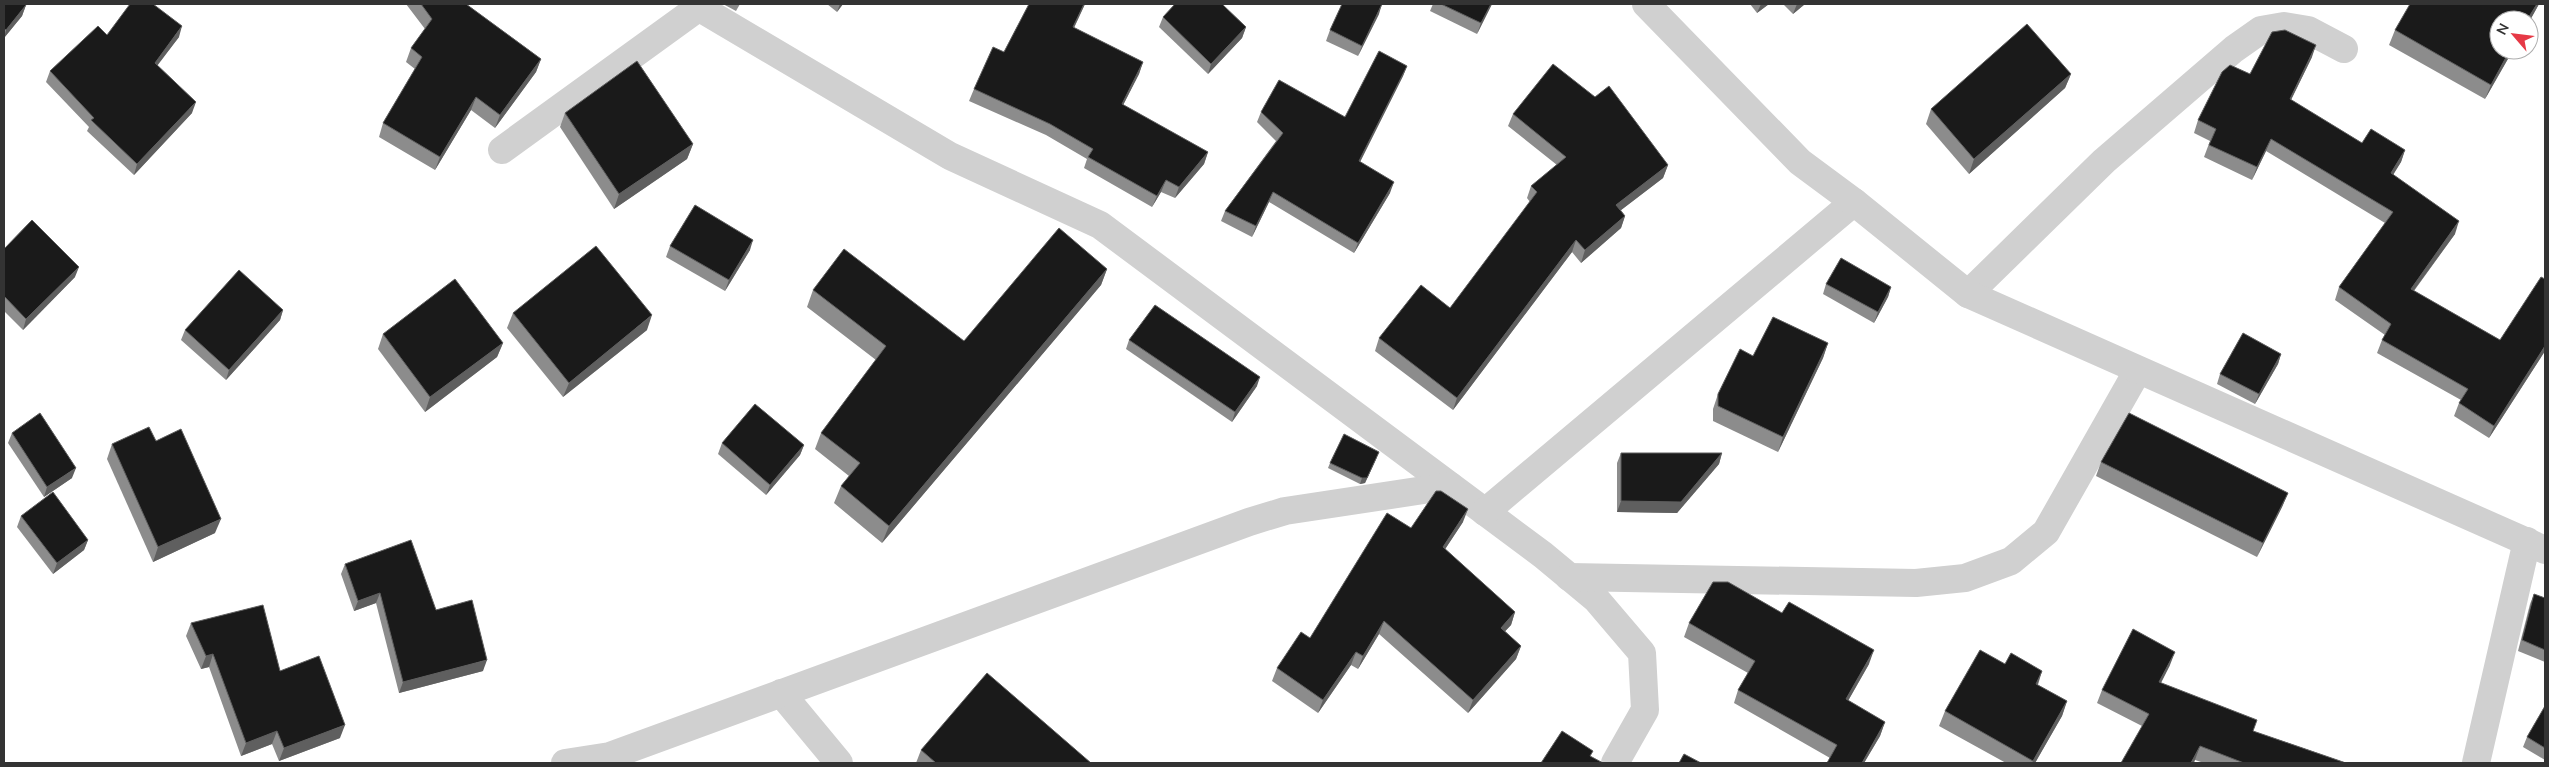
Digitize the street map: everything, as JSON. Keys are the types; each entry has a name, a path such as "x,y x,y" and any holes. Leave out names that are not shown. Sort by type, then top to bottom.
{"street":[{"path":"1646,4 1800,162 1854,202 1968,294 2536,545 2476,763"},
{"path":"502,150 695,6 950,156 1100,226 1485,512 1596,599 1642,653 1645,710 1615,763"},
{"path":"1968,294 2104,161 2234,49 2261,30 2284,26 2308,30 2344,49"},
{"path":"1485,512 1854,202"},
{"path":"1569,576 1916,584 1965,578 2011,561 2046,532 2138,370"},
{"path":"565,763 610,756 1249,522 1285,511 1450,486"},
{"path":"781,693 839,763"}],"building":[{"path":"4,4 26,5 6,30 4,28"},
{"path":"130,4 153,4 182,26 155,63 196,102 137,164 91,120 94,118 50,71 98,26 107,35"},
{"path":"421,4 466,4 541,59 500,115 476,97 440,157 383,123 422,57 411,48 432,19"},
{"path":"1029,4 1084,4 1073,27 1143,62 1122,104 1208,152 1179,187 1166,180 1157,196 1088,157 1093,149 1050,124 974,89 993,47 1004,52"},
{"path":"1175,4 1222,4 1246,27 1211,64 1163,17"},
{"path":"1342,4 1382,4 1362,46 1330,30"},
{"path":"1441,4 1491,4 1481,23"},
{"path":"2410,4 2537,4 2533,10 2489,10 2489,60 2505,60 2491,85 2395,30"},
{"path":"2027,24 2071,74 1974,159 1931,109"},
{"path":"2285,30 2316,45 2290,99 2362,143 2371,129 2405,150 2391,173 2459,221 2411,289 2500,340 2541,277 2545,279 2545,346 2494,426 2459,403 2468,389 2382,340 2391,324 2339,287 2393,212 2271,139 2257,167 2209,145 2216,129 2198,120 2222,72 2230,65 2250,74 2272,32"},
{"path":"1379,51 1407,66 1359,161 1394,182 1358,243 1273,192 1256,226 1225,211 1283,133 1261,112 1279,80 1345,117"},
{"path":"637,61 693,144 619,194 565,113"},
{"path":"1553,64 1595,97 1609,86 1668,165 1616,205 1625,216 1585,250 1576,240 1457,398 1379,338 1421,285 1450,308 1537,192 1531,186 1566,157 1513,114"},
{"path":"695,205 753,240 729,280 670,246"},
{"path":"32,220 79,267 26,319 4,296 4,249"},
{"path":"1059,228 1107,269 889,526 841,486 860,463 821,433 886,346 813,290 844,249 964,341"},
{"path":"596,246 652,315 569,383 513,313"},
{"path":"1841,258 1891,287 1878,312 1826,284"},
{"path":"239,270 283,310 229,370 185,330"},
{"path":"455,279 503,343 430,397 383,334"},
{"path":"1155,305 1260,377 1235,412 1129,340"},
{"path":"1773,317 1828,343 1783,437 1718,406 1718,394 1740,349 1753,356"},
{"path":"2243,333 2281,354 2259,394 2220,374"},
{"path":"755,404 804,445 770,485 722,443"},
{"path":"40,413 76,468 47,487 12,433"},
{"path":"2129,413 2288,493 2263,543 2101,462"},
{"path":"149,427 156,441 181,429 221,519 158,547 112,444"},
{"path":"1344,434 1379,452 1367,478 1362,478 1330,463"},
{"path":"1621,453 1722,453 1681,502 1621,501"},
{"path":"1436,491 1441,491 1468,509 1443,547 1515,612 1501,628 1521,646 1473,700 1384,621 1363,656 1356,652 1323,700 1277,668 1301,632 1310,638 1387,513 1411,528"},
{"path":"53,492 88,540 57,563 21,516"},
{"path":"411,540 436,610 472,600 487,660 403,682 380,593 358,601 345,564"},
{"path":"1713,582 1728,582 1782,613 1789,602 1874,650 1846,699 1885,722 1862,763 1827,763 1837,745 1738,690 1755,661 1689,623"},
{"path":"2534,594 2545,598 2545,650 2522,640"},
{"path":"263,605 280,671 319,656 345,725 284,748 277,731 246,743 213,654 206,656 191,623"},
{"path":"2133,629 2175,652 2159,682 2257,720 2253,731 2346,763 2244,763 2200,746 2191,763 2121,763 2149,714 2102,690"},
{"path":"1980,650 2005,664 2011,653 2042,671 2036,684 2067,701 2033,761 1945,711"},
{"path":"987,673 1091,763 936,763 921,750"},
{"path":"2545,706 2545,748 2527,737"},
{"path":"1562,731 1593,751 1590,756 1603,763 1541,763"},
{"path":"1684,754 1701,763 1679,763"}]}
